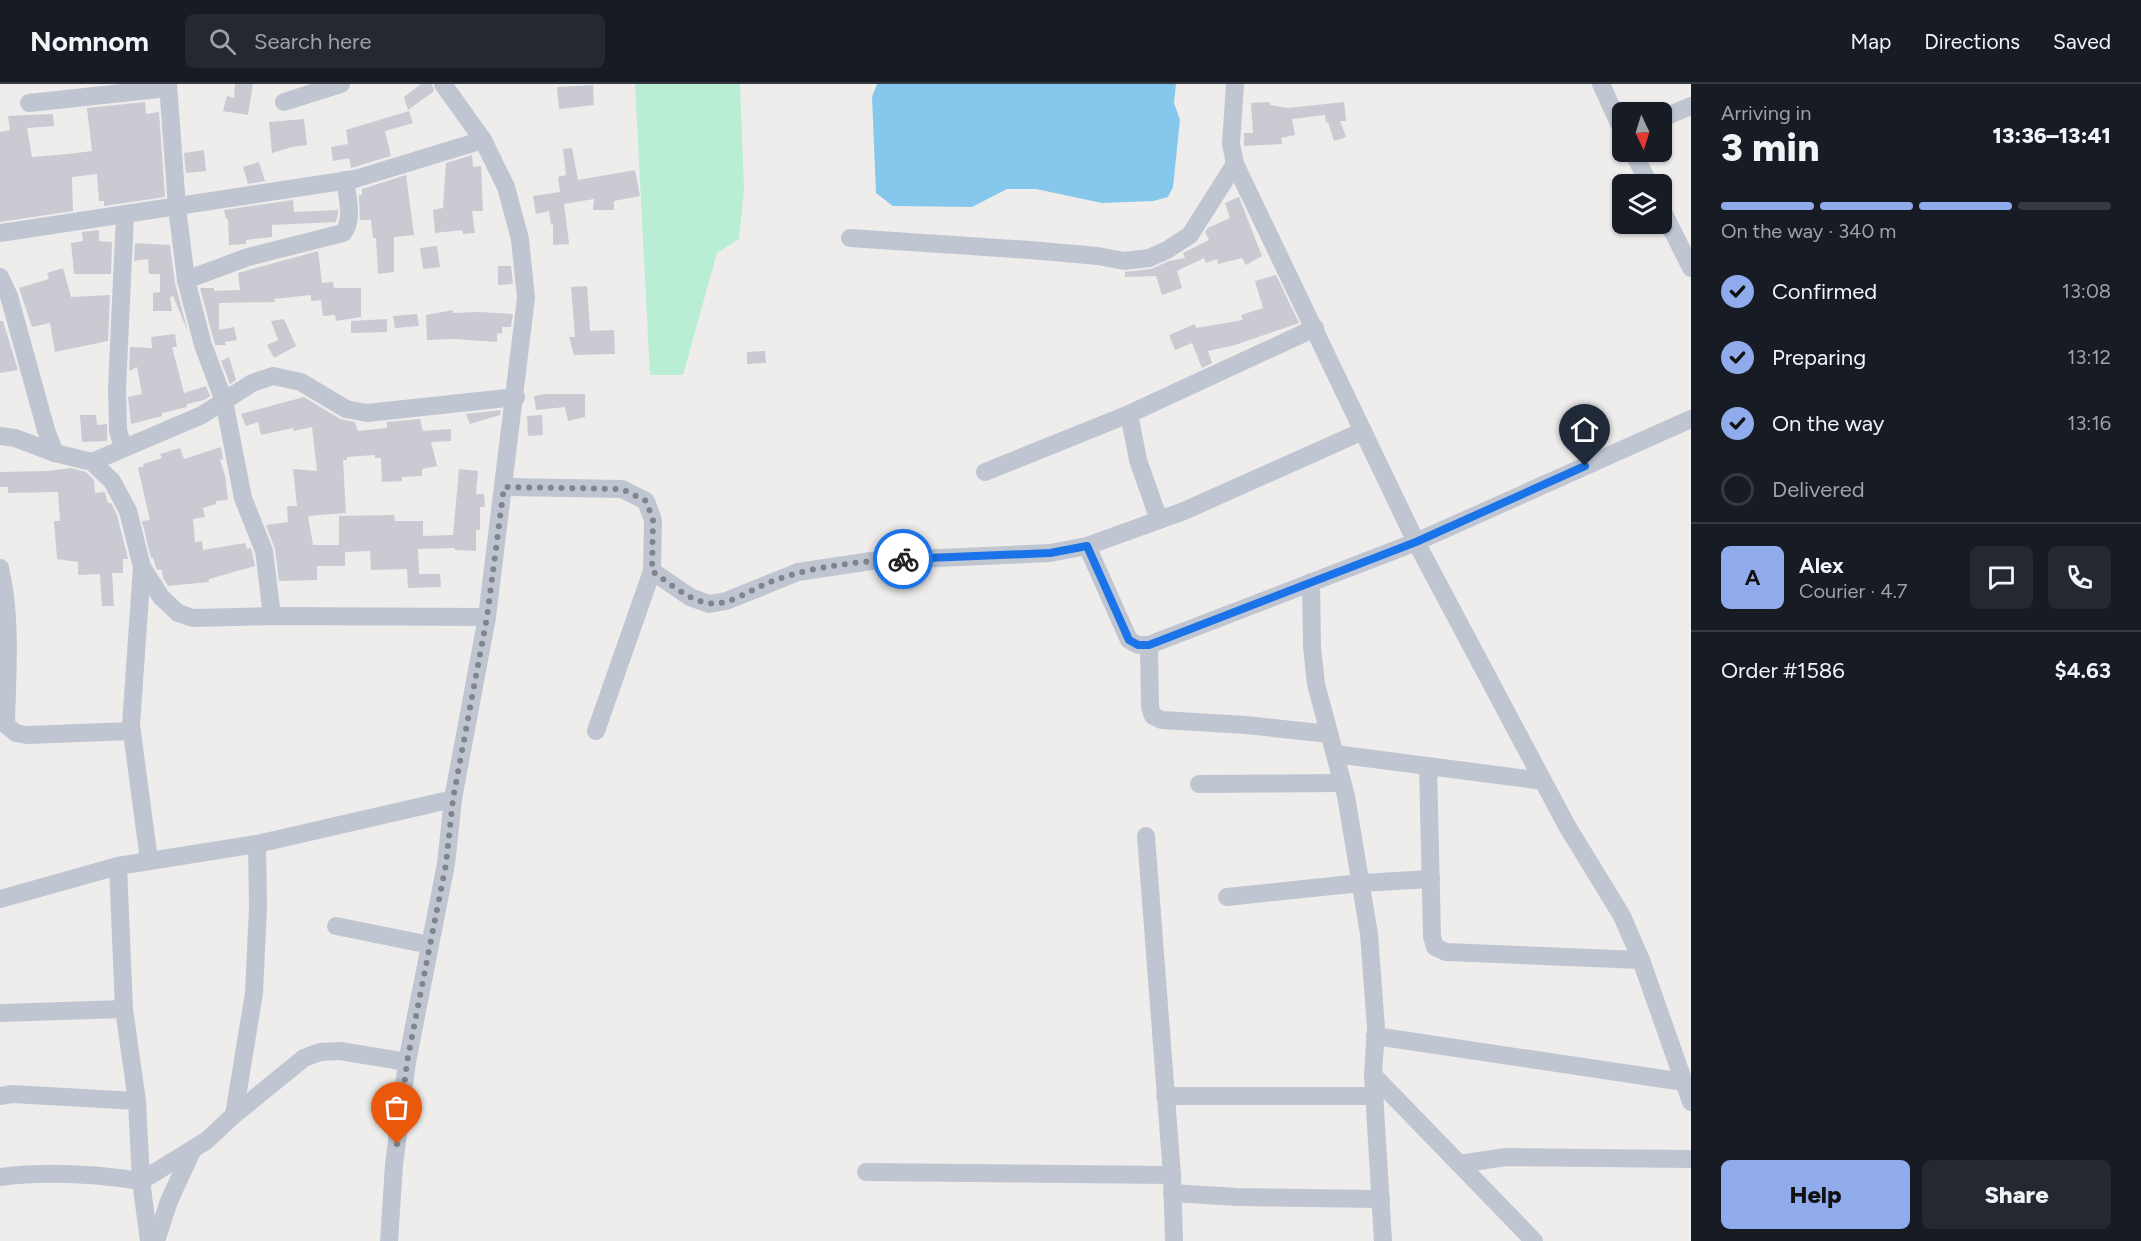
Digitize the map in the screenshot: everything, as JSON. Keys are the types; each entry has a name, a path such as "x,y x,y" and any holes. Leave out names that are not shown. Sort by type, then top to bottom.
{"street":[{"path":"284,102 341,84"},
{"path":"389,1241 394,1165 407,1062 446,864 453,799 487,617 516,397 526,298 520,239 506,187 483,140 444,84"},
{"path":"1235,84 1231,144 1235,164 1416,542 1567,826 1622,916 1641,960 1691,1101"},
{"path":"1601,84 1612,108"},
{"path":"29,103 168,86 177,207 186,280 203,345 224,401 243,498 264,550 272,616"},
{"path":"1672,114 1691,106"},
{"path":"0,233 345,180 483,140"},
{"path":"849,238 1030,250 1098,256 1124,261 1149,258 1167,250 1190,235 1235,164"},
{"path":"186,280 248,257 343,233 349,220 345,180"},
{"path":"123,448 118,430 117,388 125,215"},
{"path":"1672,230 1691,268"},
{"path":"0,277 9,296 46,430 55,453"},
{"path":"985,472 1129,414 1315,328"},
{"path":"92,462 202,415 252,383 273,376 302,382 346,409 367,413 516,397"},
{"path":"1129,414 1138,460 1159,520"},
{"path":"1087,546 1129,640 1138,645 1149,645 1416,542 1691,419"},
{"path":"0,423 8,437 55,453 92,462 112,481 128,511 142,567 132,731 149,860"},
{"path":"652,571 690,597 709,604 726,601 798,572 871,561 1050,553 1087,546 1184,511 1363,431"},
{"path":"504,487 622,489 646,501 653,520 652,571 596,731"},
{"path":"142,567 161,597 178,613 193,618 487,617"},
{"path":"0,568 9,643 6,725 16,733 27,735 132,731"},
{"path":"1311,582 1316,684 1342,783 1369,934 1375,1036 1373,1075 1383,1241"},
{"path":"1149,645 1150,707 1154,716 1162,720 1246,725 1329,734"},
{"path":"1335,754 1543,781"},
{"path":"1428,766 1432,936 1435,948 1446,952 1641,960"},
{"path":"1200,784 1342,783"},
{"path":"0,899 118,866 257,844 453,799"},
{"path":"1146,837 1166,1096 1174,1241"},
{"path":"234,1115 254,993 258,907 257,844"},
{"path":"118,866 124,1009 137,1101 141,1181 149,1241"},
{"path":"1227,897 1361,883 1431,879"},
{"path":"336,926 430,945"},
{"path":"0,1013 124,1009"},
{"path":"1375,1036 1684,1082"},
{"path":"0,1177 23,1174 123,1178 141,1181 206,1141 304,1058 320,1052 340,1051 407,1062"},
{"path":"1373,1075 1534,1241"},
{"path":"0,1095 137,1101"},
{"path":"1166,1096 1375,1096"},
{"path":"156,1241 169,1201 193,1149"},
{"path":"1459,1164 1506,1157 1691,1159"},
{"path":"866,1172 1172,1184 1238,1197 1380,1199"}],"green space":[{"path":"635,84 740,84 744,189 739,239 717,253 683,375 650,375"}],"water":[{"path":"877,84 1176,84 1174,103 1180,120 1173,187 1168,197 1153,201 1102,203 1036,189 1007,189 972,207 893,206 876,193 872,97"}],"building":[{"path":"235,84 253,84 248,115 223,111 227,96 234,98"},
{"path":"421,84 432,84 434,91 408,110 404,97"},
{"path":"593,85 594,105 559,109 557,87"},
{"path":"145,102 146,114 159,112 165,197 104,206 104,201 99,201 97,174 72,177 73,211 0,222 0,132 10,130 8,116 53,114 54,126 27,128 32,157 68,154 92,151 87,108"},
{"path":"1270,102 1270,105 1288,108 1344,102 1346,121 1340,121 1346,137 1334,141 1325,115 1292,119 1295,135 1281,138 1282,144 1244,146 1244,133 1253,133 1251,103"},
{"path":"409,111 413,123 385,131 391,156 351,168 349,158 333,161 331,147 348,144 346,130"},
{"path":"304,119 307,145 272,153 269,122"},
{"path":"572,148 578,180 635,170 640,196 614,201 614,210 593,210 594,199 564,204 569,244 553,245 553,224 551,225 549,211 536,214 533,196 560,192 558,177 566,175 563,149"},
{"path":"204,150 206,171 186,173 184,153"},
{"path":"472,155 473,167 481,166 483,211 472,211 475,233 463,234 462,230 435,233 433,210 443,208 446,163"},
{"path":"259,162 265,181 248,184 243,167"},
{"path":"406,175 414,235 394,237 394,272 378,274 376,238 373,238 371,220 360,220 359,195 362,195 362,189"},
{"path":"1239,197 1262,256 1246,265 1242,258 1218,264 1217,259 1206,263 1204,258 1177,271 1182,288 1162,295 1156,276 1125,277 1125,272 1151,269 1169,261 1185,258 1183,253 1209,240 1205,232 1208,228 1230,218 1225,203"},
{"path":"293,200 294,212 337,210 338,208 336,222 272,225 272,237 246,240 246,244 229,245 228,219 226,219 224,210"},
{"path":"99,230 99,241 112,242 111,274 74,274 71,243 83,241 82,232"},
{"path":"135,243 170,245 175,283 188,332 173,296 170,297 172,311 153,311 153,293 160,292 160,274 149,274 148,259 134,261"},
{"path":"437,246 440,267 423,269 420,248"},
{"path":"318,251 322,283 333,282 334,288 361,288 361,317 336,321 335,315 323,316 321,300 311,301 311,295 274,299 275,302 219,303 219,330 234,327 237,340 225,342 226,345 215,345 200,288 214,288 214,291 240,290 238,273"},
{"path":"498,266 511,266 513,284 498,285"},
{"path":"63,268 71,297 110,295 108,341 55,352 50,323 32,327 19,288 49,279 47,273"},
{"path":"1276,275 1299,323 1235,345 1208,351 1212,363 1202,368 1192,343 1175,350 1169,335 1195,324 1196,328 1243,320 1241,315 1263,308 1255,281"},
{"path":"587,286 590,331 614,330 615,354 574,355 569,337 575,337 571,287"},
{"path":"453,310 453,313 513,314 511,327 502,327 502,334 497,333 497,342 427,340 426,315"},
{"path":"417,314 419,326 395,328 393,316"},
{"path":"284,319 296,346 274,358 267,345 278,340 271,321"},
{"path":"387,319 387,332 351,333 351,321"},
{"path":"0,321 3,321 18,370 0,373"},
{"path":"175,334 177,347 172,347 184,393 206,386 210,396 204,400 187,404 187,407 162,413 162,416 131,424 128,397 142,394 137,367 129,371 130,347 152,348 151,337"},
{"path":"765,351 766,363 747,364 747,352"},
{"path":"229,357 236,380 230,384 221,361"},
{"path":"585,394 585,417 568,421 565,407 536,410 534,396"},
{"path":"304,397 340,419 355,422 358,431 387,428 387,422 420,419 423,431 451,429 451,441 431,442 437,466 422,469 422,476 402,477 402,481 382,482 381,458 375,458 375,455 347,457 347,460 343,460 346,513 308,516 313,545 339,545 339,516 394,515 395,521 423,521 423,536 453,535 459,469 478,471 476,494 484,494 485,507 480,507 480,530 476,530 476,551 455,550 455,548 418,549 419,574 440,574 441,587 408,588 407,569 371,570 370,551 345,552 345,566 317,566 317,580 279,581 275,549 266,525 288,522 287,506 297,506 293,469 317,471 312,427 293,431 293,428 261,435 258,422 246,426 241,414"},
{"path":"501,410 500,415 470,424 466,414"},
{"path":"80,415 96,415 97,425 107,424 107,441 82,442"},
{"path":"542,415 543,435 528,436 527,416"},
{"path":"221,447 223,459 220,460 225,475 228,500 216,501 216,504 203,508 205,517 193,519 195,542 202,541 203,550 245,543 247,549 251,548 255,566 209,579 209,582 168,586 163,578 162,570 157,570 151,558 142,521 150,520 138,468 162,458 160,454 180,448 184,459"},
{"path":"71,468 86,472 94,480 95,493 105,492 108,503 111,503 117,515 128,559 123,559 123,573 112,573 114,606 102,606 100,574 78,575 78,562 57,559 54,521 60,521 58,492 8,493 8,487 0,487 0,472"}],"way so far":[{"path":"397,1144 407,1062 446,864 453,799 487,617 504,487 622,489 646,501 653,520 652,571 690,597 709,604 726,601 798,572 871,561 903,559"}],"route":[{"path":"903,559 1050,553 1087,546 1129,640 1138,645 1149,645 1416,542 1585,466"}]}
